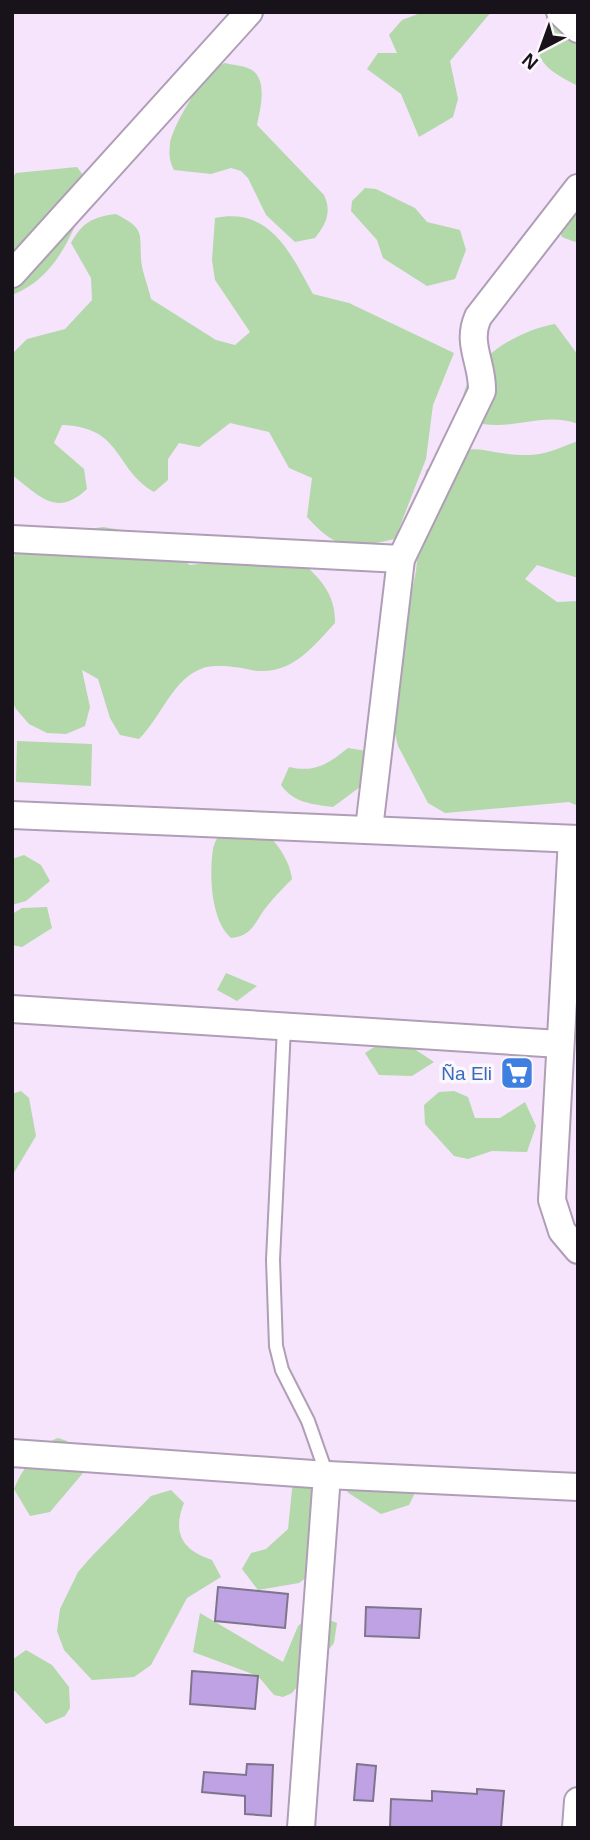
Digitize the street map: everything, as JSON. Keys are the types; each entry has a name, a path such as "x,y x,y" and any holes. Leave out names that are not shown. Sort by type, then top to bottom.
{"street":[{"path":"12,274 249,12"},
{"path":"560,12 578,29"},
{"path":"369,830 401,559 482,391 482,373 472,346 471,331 478,317 578,188"},
{"path":"12,539 401,559"},
{"path":"12,815 575,839 552,1200 562,1231 578,1250"},
{"path":"12,1009 560,1044"},
{"path":"12,1453 327,1475 578,1487"},
{"path":"301,1828 327,1475"},
{"path":"576,1828 578,1801"}],"lane":[{"path":"284,1027 273,1260 276,1346 282,1370 308,1421 327,1475"}],"green space":[{"path":"423,12 491,12 450,61 458,99 453,117 419,137 401,94 367,69 378,53 397,53 389,35 402,20"},
{"path":"551,22 571,27 578,34 578,86 556,74 542,61 539,44"},
{"path":"225,63 252,70 257,75 262,96 257,125 324,195 328,207 327,218 315,238 295,242 266,215 248,178 241,171 231,168 211,174 174,170 170,160 170,148 177,124 200,86 217,67"},
{"path":"77,167 89,183 72,233 53,264 41,277 12,295 12,178 16,173"},
{"path":"365,188 376,189 415,208 427,222 460,230 466,250 455,279 427,286 383,258 377,240 351,211 352,201"},
{"path":"578,209 578,240 575,242 562,237 559,227"},
{"path":"116,214 132,223 139,232 142,264 151,299 216,340 235,345 250,332 215,280 212,260 215,218 234,216 251,219 265,226 287,249 313,294 349,303 454,353 433,405 426,459 395,539 357,545 337,542 328,536 307,517 312,478 289,468 269,432 230,423 199,447 179,443 168,459 168,480 154,492 141,483 107,441 82,428 62,425 54,443 84,469 87,489 76,498 57,503 48,501 12,475 13,353 27,339 65,329 92,300 91,278 71,243 79,230 89,222"},
{"path":"555,324 578,355 578,424 550,420 497,425 468,420 463,401 467,384 485,359 498,348 527,332"},
{"path":"578,441 578,578 537,565 525,579 557,602 578,601 578,806 569,802 445,813 428,803 398,746 388,704 416,571 418,550 415,541 426,470 444,459 469,450 536,455"},
{"path":"103,527 141,533 190,565 228,561 286,547 326,589 334,610 335,623 309,651 289,665 265,671 214,666 192,673 175,690 139,739 120,735 110,718 98,679 82,670 90,707 85,726 66,734 47,733 29,724 12,701 12,566 15,554 62,533"},
{"path":"17,741 92,744 91,786 16,782"},
{"path":"348,748 367,751 364,784 333,807 297,799 281,785 289,767 306,769 321,766"},
{"path":"255,821 283,854 292,879 249,931 231,938 219,921 215,909 211,871 213,849 222,829"},
{"path":"24,855 41,865 50,881 26,901 12,905 12,859"},
{"path":"47,907 52,928 22,947 12,945 12,914 22,908"},
{"path":"226,973 257,986 237,1001 217,990"},
{"path":"382,1042 410,1046 434,1062 412,1076 379,1075 365,1053"},
{"path":"21,1091 29,1098 36,1136 12,1176 12,1094"},
{"path":"454,1091 468,1097 475,1118 500,1118 525,1102 536,1126 527,1152 492,1151 468,1159 454,1156 425,1124 424,1105 439,1092"},
{"path":"58,1438 67,1441 81,1454 83,1473 50,1512 30,1516 14,1489 32,1459"},
{"path":"293,1480 310,1485 320,1540 314,1572 299,1583 258,1590 242,1569 251,1553 266,1549 288,1529"},
{"path":"408,1481 414,1495 409,1505 381,1514 347,1492 353,1485"},
{"path":"171,1490 184,1503 179,1523 182,1539 193,1551 212,1560 221,1577 187,1598 151,1665 134,1677 92,1680 64,1650 57,1631 60,1609 78,1572 92,1556 151,1496"},
{"path":"200,1613 283,1662 298,1626 305,1620 327,1619 337,1623 334,1643 292,1693 283,1697 274,1695 258,1676 193,1652"},
{"path":"26,1650 52,1665 69,1687 70,1708 65,1716 46,1724 12,1688 12,1660"}],"building":[{"path":"218,1587 288,1594 285,1628 215,1621"},
{"path":"366,1607 421,1609 419,1638 365,1636"},
{"path":"192,1671 258,1676 255,1709 190,1704"},
{"path":"247,1764 273,1765 271,1816 245,1814 245,1796 202,1792 204,1772 246,1775"},
{"path":"357,1764 376,1766 373,1801 354,1800"},
{"path":"477,1789 504,1791 501,1828 390,1828 391,1799 432,1801 432,1791 477,1794"}],"place":[{"name":"Ña Eli","path":"517,1073"}]}
